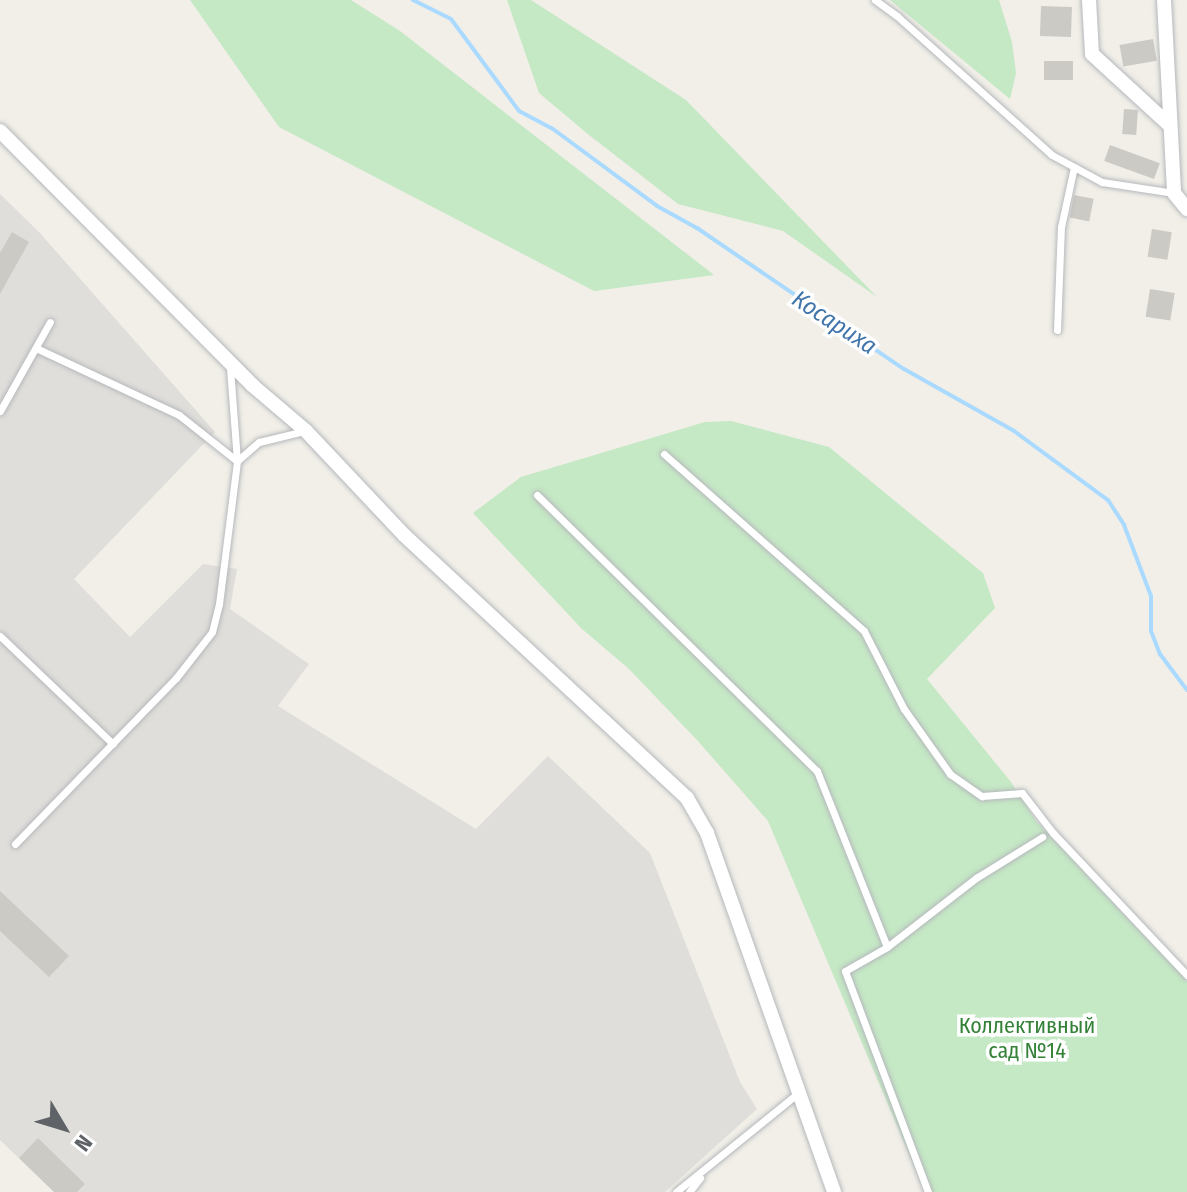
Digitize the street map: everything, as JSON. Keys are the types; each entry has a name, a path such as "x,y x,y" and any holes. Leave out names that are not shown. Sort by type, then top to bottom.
{"street":[{"path":"1089,0 1092,54 1168,124"},
{"path":"1164,0 1168,124 1174,193 1187,209"},
{"path":"0,131 230,363 306,431 405,536 687,798 707,833 834,1192"}],"lane":[{"path":"875,0 897,16 1052,155 1102,182 1174,193"},
{"path":"1057,330 1061,227 1074,167"},
{"path":"0,411 50,322"},
{"path":"36,348 179,415 237,461"},
{"path":"15,844 197,656 212,632 221,592 237,461 230,363"},
{"path":"237,461 259,442 306,431"},
{"path":"664,454 864,631 904,709 950,774 982,796 1022,793 1053,833 1187,975"},
{"path":"537,495 817,771 887,947"},
{"path":"0,636 113,744"},
{"path":"928,1192 845,971 887,947 976,878 1042,837"},
{"path":"676,1192 797,1094"},
{"path":"689,1192 708,1167"}],"shaded area":[{"path":"0,194 39,232 215,432 74,579 130,637 203,564 237,569 230,609 309,664 278,706 476,829 548,756 650,853 740,1082 757,1109 665,1192 54,1192 0,1140"}],"green space":[{"path":"190,0 351,0 400,31 714,275 594,291 279,127"},
{"path":"507,0 531,0 686,100 877,297 783,231 678,204 589,135 539,93"},
{"path":"890,0 999,0 1012,42 1016,73 1010,99"},
{"name":"Коллективный сад №14","path":"731,421 829,447 983,573 995,608 927,679 1011,782 1036,821 1187,981 1187,1192 925,1192 768,821 697,740 628,668 582,629 473,513 521,477 705,422"}],"building":[{"path":"1041,6 1072,7 1071,37 1040,36"},
{"path":"1153,39 1157,61 1123,67 1120,45"},
{"path":"1044,61 1073,61 1073,80 1044,80"},
{"path":"1124,109 1138,110 1136,135 1122,134"},
{"path":"1110,145 1160,163 1154,179 1104,161"},
{"path":"1074,195 1094,199 1089,221 1070,218"},
{"path":"1152,229 1172,232 1167,260 1148,257"},
{"path":"12,232 29,242 0,294 0,253"},
{"path":"1150,289 1175,293 1170,321 1146,317"},
{"path":"0,891 69,956 49,977 0,931"},
{"path":"38,1138 85,1184 77,1192 54,1192 19,1158"}],"waterway":[{"name":"Косариха","path":"413,0 451,19 519,111 553,129 657,206 697,228 904,369 1014,431 1108,500 1124,525 1151,596 1151,631 1160,654 1187,690"}]}
